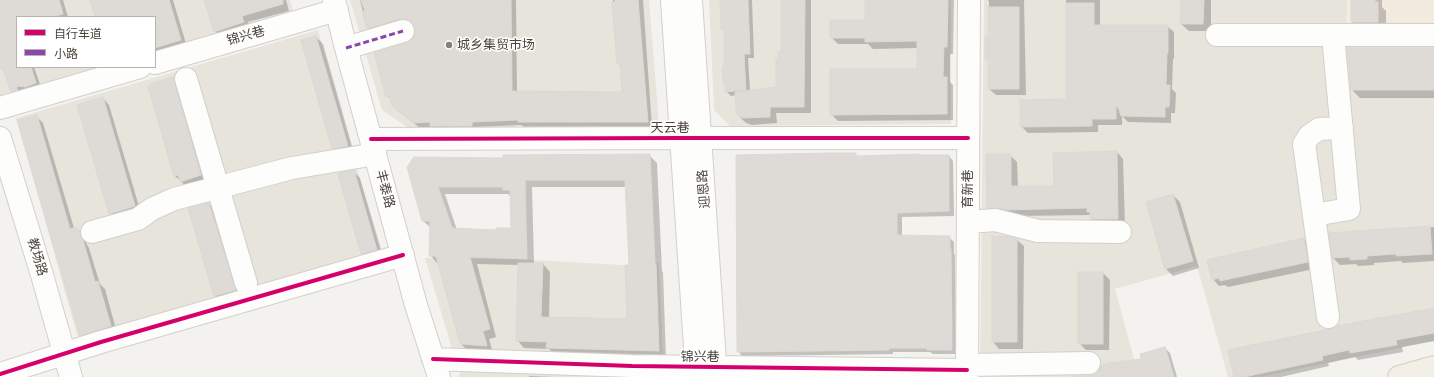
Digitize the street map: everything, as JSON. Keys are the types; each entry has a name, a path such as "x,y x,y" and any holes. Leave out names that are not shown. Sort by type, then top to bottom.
{"main road":[{"path":"1399,377 1434,367"}],"street":[{"name":"迎恩路","path":"672,0 690,138 706,372"},
{"name":"迎恩路","path":"690,138 691,0"},
{"name":"育新巷","path":"967,371 969,0"},
{"name":"丰泰路","path":"336,5 346,48 416,305 436,368"},
{"name":"锦兴巷","path":"156,63 336,5"},
{"path":"346,48 402,31"},
{"path":"1217,35 1434,35"},
{"path":"1314,215 1349,209 1333,35"},
{"path":"0,108 137,68"},
{"path":"186,79 246,283"},
{"path":"1328,317 1304,144 1309,136 1319,129 1342,128"},
{"name":"教场路","path":"0,138 42,275 71,377"},
{"name":"天云巷","path":"92,232 138,219 152,209 174,199 292,168 364,156 373,146 690,138 968,138"},
{"path":"968,222 995,220 1038,231 1120,232"},
{"path":"0,374 100,342 403,255"},
{"name":"锦兴巷","path":"436,368 632,366 706,372 967,371 1089,363"}],"shaded area":[{"path":"0,0 290,0 293,13 156,53 156,16 16,16 16,68 106,68 0,99"},
{"path":"350,0 649,0 658,126 516,126 515,129 410,129 382,110"},
{"path":"709,0 951,0 951,124 730,126 714,110"},
{"path":"984,0 1347,0 1347,39 1434,40 1434,341 1260,377 1228,377 1197,266 1115,289 1139,377 980,377"},
{"path":"1347,0 1434,0 1434,29 1346,29"},
{"path":"318,30 381,254 79,342 16,118"},
{"path":"425,258 517,259 622,265 659,263 663,354 452,349"},
{"path":"463,368 652,377 458,377"}],"building":[{"path":"0,0 59,0 63,14 56,16 16,16 16,68 31,68 36,83 25,87 17,86 17,90 11,92 3,68 0,69"},
{"path":"90,0 169,0 181,40 156,48 156,16 95,16"},
{"path":"204,0 283,0 283,4 242,16 244,22 214,32"},
{"path":"361,0 511,0 512,91 622,92 620,63 617,64 612,2 615,2 615,0 638,0 648,122 518,122 518,120 472,122 472,126 430,126 430,122 414,123 392,106 389,96 386,97 374,53 407,43 412,40 415,34 415,27 406,19 400,19 367,29 362,12 365,11"},
{"path":"720,0 748,0 750,54 744,54 746,90 725,92 722,67 724,66 724,29 721,29"},
{"path":"781,0 805,0 804,107 770,107 770,117 744,118 738,116 736,111 735,92 776,87 776,59 778,59 778,51 781,51"},
{"path":"865,0 948,0 947,47 944,47 943,77 947,77 947,114 830,115 830,69 917,69 917,41 865,42 865,38 830,38 830,20 865,20"},
{"path":"1181,0 1204,0 1203,24 1180,24"},
{"path":"1351,0 1375,0 1375,2 1378,2 1378,22 1351,22"},
{"path":"1066,3 1094,3 1094,25 1168,25 1166,85 1170,85 1169,107 1165,107 1165,117 1121,116 1118,107 1116,107 1116,119 1092,119 1092,126 1020,127 1020,100 1066,99"},
{"path":"988,7 1019,7 1019,89 988,89 988,59 985,59 985,37 988,37"},
{"path":"316,36 348,146 332,149 301,40"},
{"path":"1347,48 1434,48 1434,90 1351,90"},
{"path":"173,77 201,175 180,182 178,175 174,176 148,86"},
{"path":"103,97 135,206 109,214 77,105"},
{"path":"37,115 70,229 76,227 77,230 79,229 95,282 98,281 111,326 80,336 17,120"},
{"path":"1117,151 1118,219 1090,219 1090,212 1087,212 1087,208 1006,210 987,208 986,154 1011,154 1011,186 1054,186 1053,153"},
{"path":"856,153 856,156 919,154 949,155 949,211 897,213 897,235 950,236 952,350 927,350 927,348 889,348 889,350 737,352 736,155"},
{"path":"650,154 659,351 546,348 547,342 516,341 518,263 543,263 541,317 627,319 625,265 629,265 625,180 525,180 527,259 470,257 490,329 483,331 487,346 460,344 436,256 429,256 430,221 422,221 407,167 414,157 503,158 503,155","holes":["438,187 503,187 503,190 510,190 511,228 496,228 496,230 452,228"]},
{"path":"354,170 377,250 361,254 338,174"},
{"path":"1173,194 1193,261 1165,269 1146,202"},
{"path":"209,203 236,290 214,296 188,208"},
{"path":"1430,226 1432,254 1367,256 1367,259 1350,260 1350,257 1332,258 1329,233"},
{"path":"992,236 1017,239 1017,342 992,342"},
{"path":"1304,238 1308,262 1220,281 1219,278 1212,280 1207,260"},
{"path":"1078,272 1103,272 1103,344 1078,344"},
{"path":"1434,308 1434,333 1396,340 1397,345 1350,353 1349,350 1322,356 1323,360 1244,377 1234,377 1228,350 1330,329 1336,326"},
{"path":"1165,347 1174,377 1074,377 1095,374 1100,369 1101,365 1141,359 1140,354"}],"marked path":[{"path":"346,48 403,31"}],"cycle path":[{"path":"371,139 968,138"},
{"path":"0,374 101,342 403,255"},
{"path":"433,359 632,366 967,370"}],"place":[{"name":"城乡集贸市场","path":"449,45"}]}
